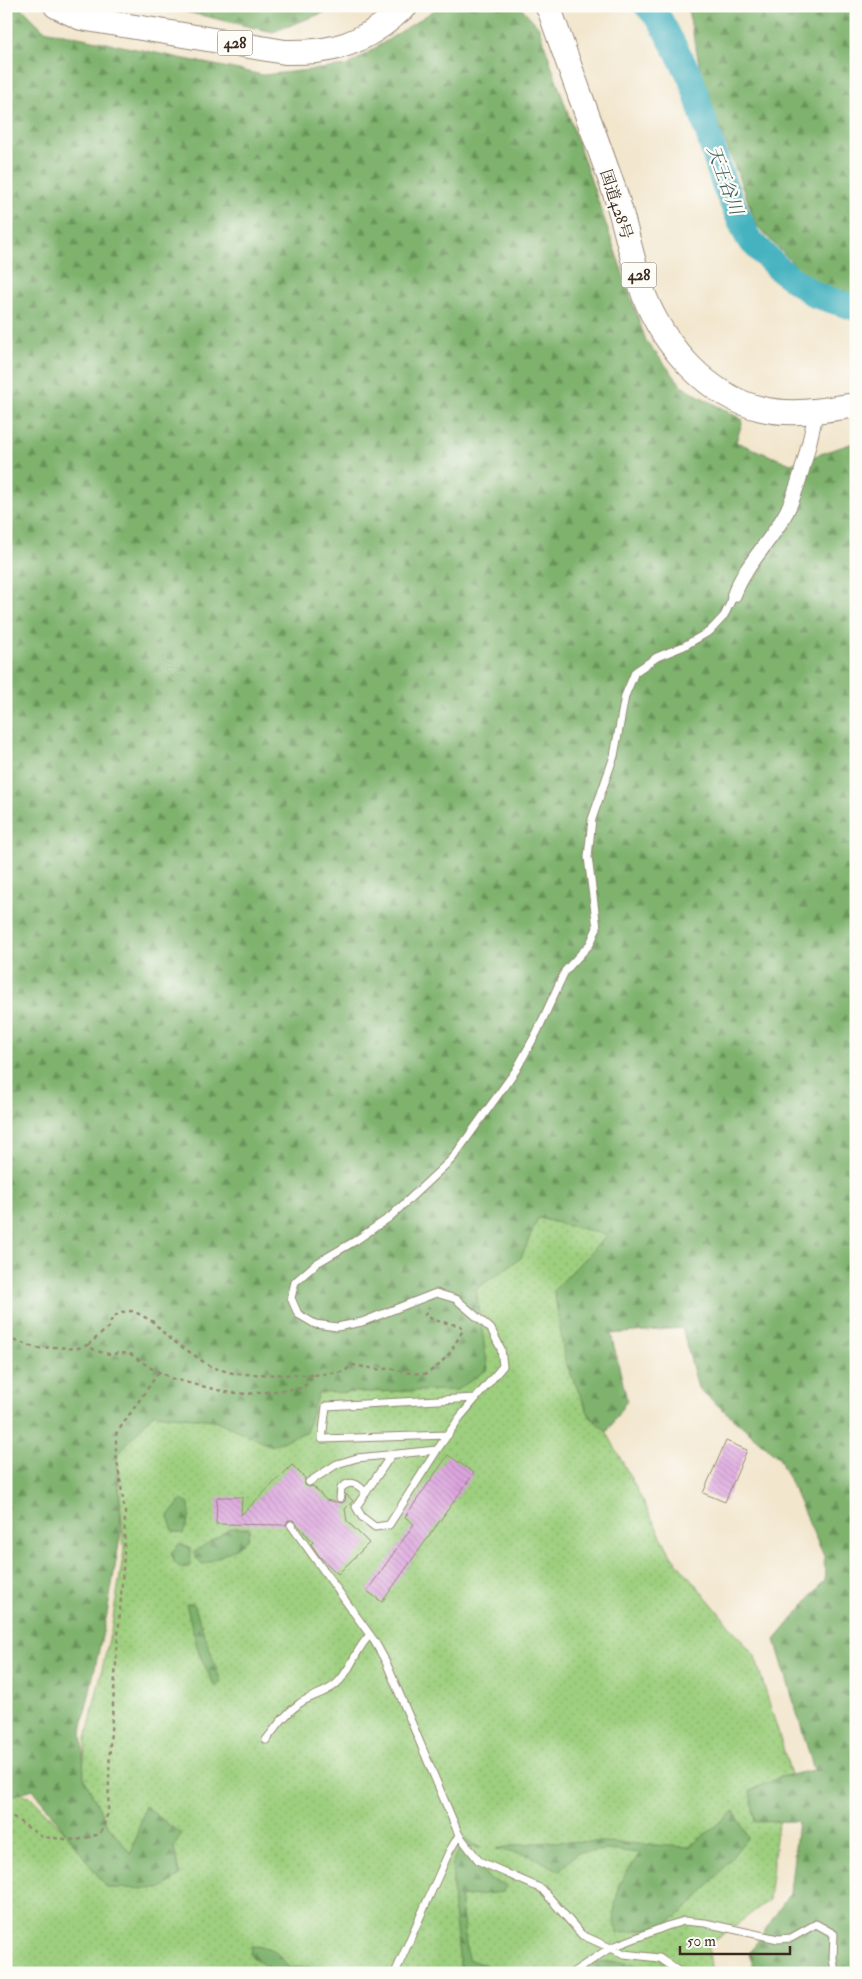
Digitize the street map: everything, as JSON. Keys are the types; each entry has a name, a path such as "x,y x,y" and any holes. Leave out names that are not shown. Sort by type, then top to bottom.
{"highway":[{"name":"428","path":"56,6 81,18 285,52 310,53 335,49 360,39 382,26 406,6"},
{"name":"国道428号","path":"546,6 550,12 615,194 644,294 656,321 673,348 705,379 723,392 762,409 816,412 856,406"}],"street":[{"path":"734,595 740,580 753,559 773,534 787,510 807,450 816,412"}],"lane":[{"path":"392,1454 366,1493 352,1506 375,1527 388,1525 437,1450 503,1366 501,1349 491,1329 456,1299 436,1293 362,1322 337,1327 315,1324 298,1314 291,1298 295,1282 317,1263 390,1217 452,1159 516,1070 537,1032 565,971 590,944 597,928 588,857 592,818 614,756 625,696 635,672 656,657 684,646 710,632 724,616 734,595"},
{"path":"448,1435 322,1439 326,1406 476,1398"},
{"path":"309,1482 337,1464 357,1458 437,1450"},
{"path":"340,1498 341,1488 351,1482 358,1484 366,1493"},
{"path":"291,1525 370,1635 386,1662 459,1835 479,1861 542,1889 582,1935 624,1954 659,1958 681,1973"},
{"path":"266,1740 283,1718 300,1703 334,1686 350,1667 361,1643 370,1635"},
{"path":"395,1973 449,1852 459,1835"},
{"path":"572,1973 610,1948 684,1921 714,1925 778,1939 791,1938 816,1924 834,1934 833,1958 835,1973"}],"path":[{"path":"6,1340 15,1340 39,1348 82,1348 109,1326 112,1318 120,1312 133,1311 152,1321 169,1338 211,1367 236,1374 313,1375 343,1372 353,1365 381,1370 389,1368 410,1373 426,1374 438,1366 450,1353 463,1330 461,1326 433,1320 425,1315 440,1295"},
{"path":"87,1345 96,1351 109,1354 129,1353 173,1379 226,1392 247,1394 303,1388 313,1375"},
{"path":"6,1812 42,1837 77,1840 100,1834 108,1813 110,1744 125,1512 116,1454 116,1434 159,1372"}],"green space":[{"path":"6,6 20,6 44,30 263,75 347,66 441,6 520,6 538,26 646,341 683,387 743,420 736,442 791,464 856,442 856,1973 756,1973 749,1954 790,1893 798,1821 755,1822 750,1791 780,1777 814,1770 775,1640 825,1580 824,1556 779,1458 698,1388 682,1328 611,1334 627,1400 607,1432 590,1417 565,1361 554,1290 607,1235 538,1218 521,1258 476,1289 488,1369 457,1390 318,1393 306,1432 271,1446 214,1420 153,1414 117,1455 121,1532 107,1614 82,1726 84,1777 106,1822 131,1854 145,1806 181,1834 174,1848 180,1876 160,1889 107,1888 33,1789 6,1798"},
{"path":"161,6 332,6 328,11 273,32"},
{"path":"687,6 856,6 856,309 810,281 757,226 704,86"},
{"path":"538,1195 629,1222 591,1402 671,1555 755,1656 793,1781 777,1830 769,1900 708,1946 712,1973 6,1973 6,1790 30,1796 113,1881 127,1857 81,1787 86,1739 111,1630 124,1551 116,1442 151,1399 319,1361 450,1294"},
{"path":"181,1500 189,1504 190,1516 183,1534 173,1531 168,1517"},
{"path":"231,1528 250,1528 247,1540 229,1552 202,1565 194,1552"},
{"path":"179,1544 190,1548 191,1559 189,1566 182,1568 175,1563 171,1553"},
{"path":"186,1604 194,1604 221,1682 215,1687 199,1654"},
{"path":"734,1811 748,1837 720,1873 696,1899 673,1920 662,1925 617,1934 614,1913 619,1884 640,1853 607,1850 577,1853 560,1871 531,1856 496,1849 543,1842 568,1841 689,1847"},
{"path":"464,1839 481,1848 470,1847 471,1861 490,1879 506,1885 503,1892 460,1897 468,1959 487,1966 486,1973 461,1973 454,1912 452,1863"},
{"path":"251,1946 264,1947 277,1953 289,1968 333,1966 341,1973 274,1973 250,1955"},
{"path":"621,1962 673,1973 576,1973 591,1963"}],"building":[{"path":"726,1441 747,1450 725,1502 703,1493"},
{"path":"448,1455 474,1473 382,1602 367,1591 414,1524 405,1517"},
{"path":"292,1465 305,1478 305,1485 313,1486 326,1500 342,1503 345,1501 346,1494 353,1501 345,1509 347,1521 369,1543 338,1574 320,1557 311,1544 313,1542 293,1520 288,1520 286,1525 216,1524 217,1497 242,1497 241,1515"}],"waterway":[{"name":"天王谷川","path":"647,6 660,20 691,78 724,185 748,238 780,270 815,295 856,308"}]}
